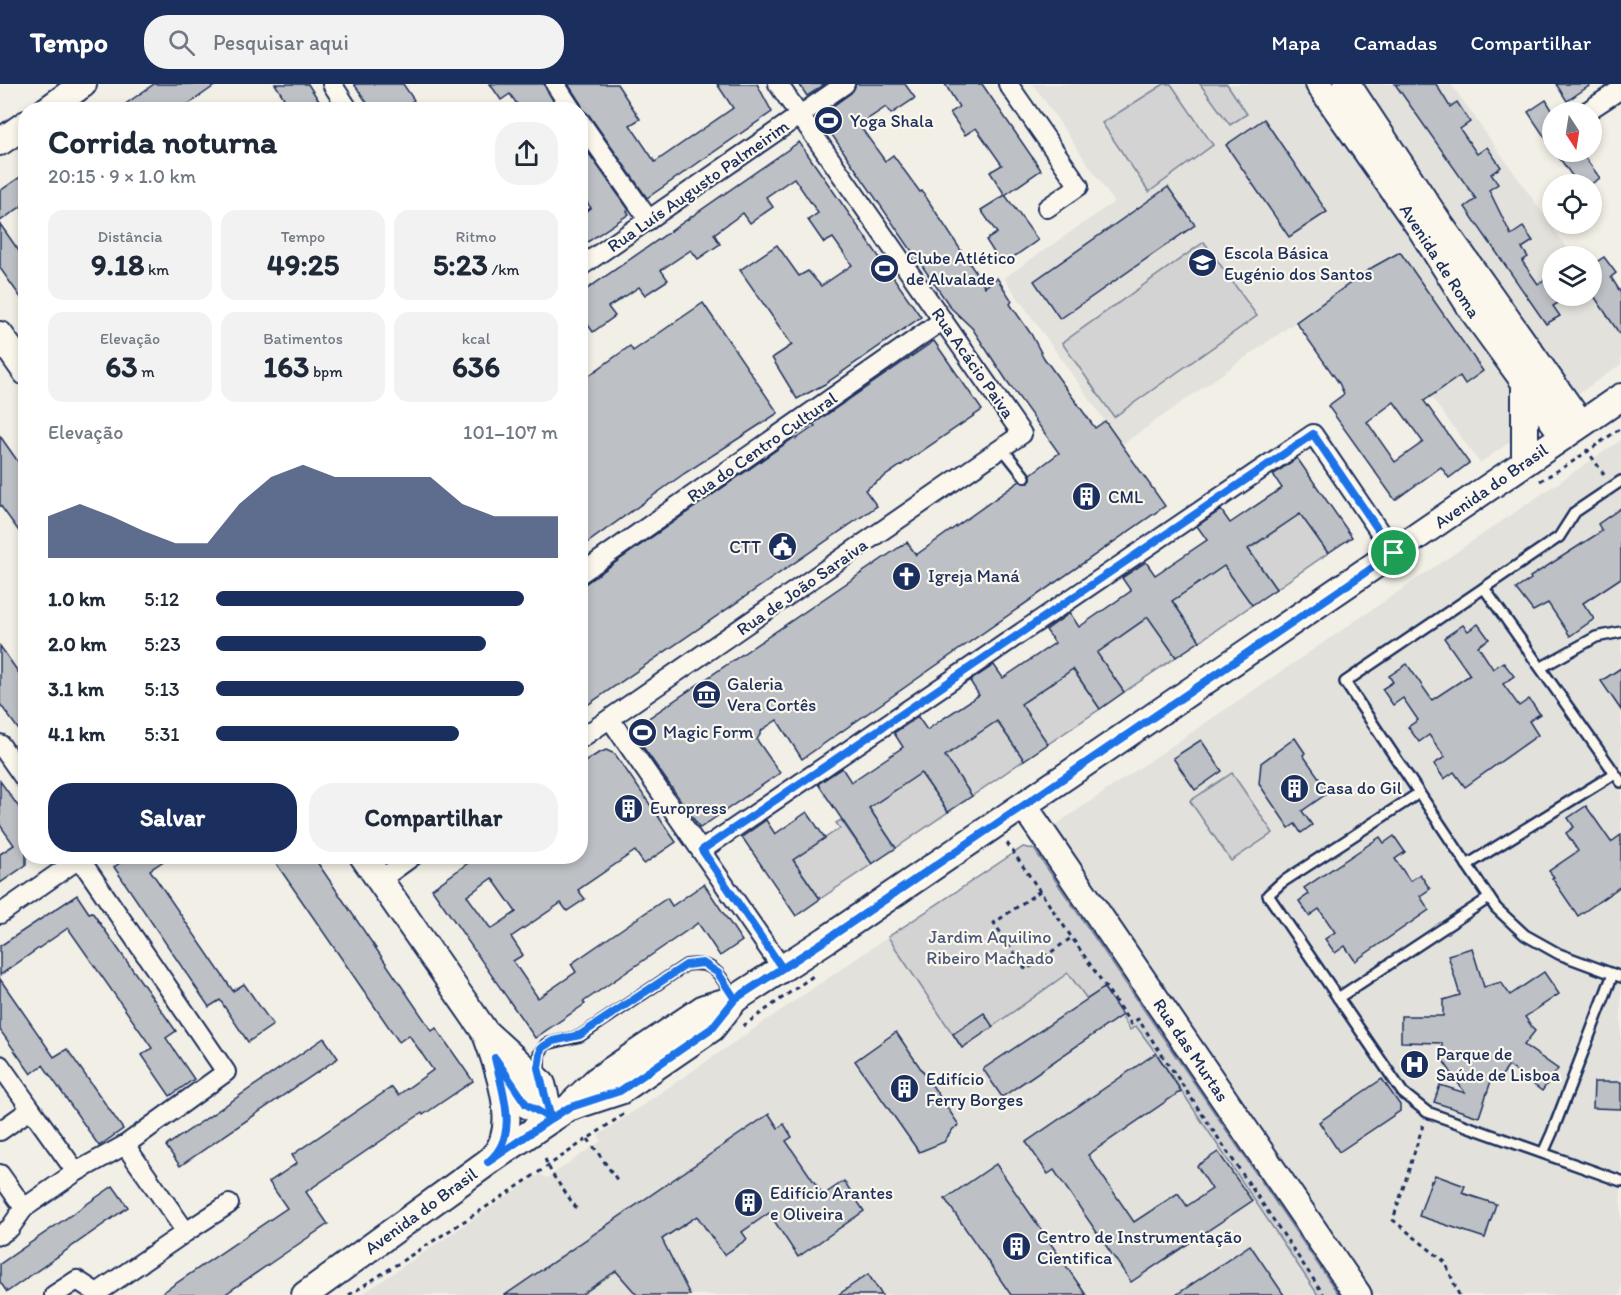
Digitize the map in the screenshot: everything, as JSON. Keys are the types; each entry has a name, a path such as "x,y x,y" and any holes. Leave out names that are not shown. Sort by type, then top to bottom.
{"main road":[{"path":"58,102 83,84"},
{"name":"Avenida de Roma","path":"1319,84 1421,229 1473,311 1525,385 1573,430"},
{"name":"Avenida de Roma","path":"1347,84 1573,430"},
{"path":"0,142 18,130"},
{"path":"0,335 18,358"},
{"path":"1525,385 1526,462"},
{"name":"Avenida do Brasil","path":"304,1295 560,1113 620,1091 712,1028 735,999 1024,806 1621,397"},
{"name":"Rua das Murtas","path":"1024,806 1358,1295"},
{"path":"369,864 485,1032 542,1084 560,1113"},
{"path":"485,1032 495,1058 506,1108 507,1129 501,1148 488,1162"},
{"path":"495,1058 526,1104 560,1113"}],"street":[{"path":"332,84 344,102"},
{"path":"555,84 567,102"},
{"name":"Rua Acácio Paiva","path":"778,84 1022,434"},
{"name":"Rua Luís Augusto Palmeirim","path":"588,262 845,84"},
{"path":"1008,84 1079,186 1047,208"},
{"path":"1601,102 1621,89"},
{"path":"588,132 649,220"},
{"name":"Rua do Centro Cultural","path":"588,568 943,320"},
{"name":"Rua de João Saraiva","path":"588,734 1022,434"},
{"path":"702,850 1313,434 1394,553"},
{"path":"610,719 782,968"},
{"path":"0,744 18,770"},
{"path":"0,914 70,864"},
{"path":"0,1235 10,1228 24,1208 76,1172 125,1145 226,1072 85,864"},
{"path":"380,880 402,864"},
{"path":"0,1065 76,1172"},
{"path":"0,1131 31,1109"},
{"path":"125,1145 186,1232"},
{"path":"0,1174 24,1208"},
{"path":"54,1295 77,1280 97,1293 229,1204"}],"lane":[{"path":"1002,448 1025,477"},
{"path":"1543,1153 1617,975 1559,954 1525,935 1496,908 1345,682 1559,537 1575,512 1621,481"},
{"path":"1484,588 1542,667 1621,782"},
{"path":"1542,667 1596,637 1621,632"},
{"path":"1467,865 1614,774"},
{"path":"1419,793 1281,883 1268,895 1403,1093 1427,1112 1621,1181"},
{"path":"1338,998 1489,898"},
{"path":"542,1084 538,1060 541,1048 546,1044 580,1035 686,965 703,963 718,973 735,999"}],"path":[{"path":"1587,450 1612,487"},
{"path":"1006,843 1131,1024 1138,1019 1324,1295"},
{"path":"1040,891 994,923 1026,970 1071,938"},
{"path":"349,1295 548,1166 631,1109"},
{"path":"1427,1112 1393,1220 1445,1262 1459,1295"},
{"path":"588,1139 618,1181"},
{"path":"545,1159 577,1209"}],"shaded area":[{"path":"1033,84 1451,84 1542,212 1542,234 1557,234 1566,246 1542,246 1542,306 1602,306 1602,297 1621,325 1621,364 1480,463 1348,285 1120,446 1105,421 1004,278 1114,202"},
{"name":"Parque de Saúde de Lisboa","path":"1621,440 1621,1295 1368,1295 1051,832 1060,822"},
{"path":"888,937 962,1048 1069,973 1104,988 1131,1029 1136,1026 1156,1053 1318,1295 361,1295 540,1174 547,1178 601,1141 599,1135"}],"green space":[{"path":"1164,84 1171,84 1213,145 1149,192 1102,123"},
{"path":"1200,84 1227,84 1247,114 1230,125"},
{"path":"1204,242 1257,316 1114,417 1062,343"},
{"path":"1297,509 1328,553 1276,589 1245,544 1250,541 1254,546 1295,517"},
{"path":"1221,561 1252,605 1200,641 1169,596 1178,597 1219,569"},
{"path":"1145,612 1176,657 1124,692 1093,648 1102,649 1143,621"},
{"path":"1069,664 1100,709 1048,744 1017,700 1026,701 1067,673"},
{"path":"993,716 1024,760 972,796 941,751"},
{"path":"917,768 948,812 896,848 866,803"},
{"path":"1232,773 1273,833 1231,861 1190,801"},
{"path":"841,820 872,864 820,899 790,855 798,856 840,828 836,823"},
{"name":"Jardim Aquilino Ribeiro Machado","path":"1023,847 1034,849 1339,1295 1318,1295 1156,1053 1136,1026 1130,1030 1104,988 1087,999 1068,973 962,1048 888,937"}],"building":[{"path":"154,84 217,84 191,102 128,102"},
{"path":"275,84 308,84 320,102 278,102 284,98"},
{"path":"354,84 403,84 414,100 411,102 366,102"},
{"path":"490,84 544,84 554,102 516,102 510,94 501,100"},
{"path":"568,84 617,84 640,119 630,125 655,162 733,108 717,84 757,84 772,112 647,198 588,114 588,102 580,102"},
{"path":"799,84 825,84 807,96"},
{"path":"856,84 905,84 915,98 891,114 886,107 859,125 885,161 893,155 920,192 922,191 985,287 997,278 1012,301 1010,304 1044,358 1095,428 1105,421 1165,506 802,759 777,720 762,730 757,740 780,773 700,828 641,744 638,736 640,724 907,542 916,555 1020,481 1029,483 1031,474 1059,453 972,328 951,308 819,116 851,93"},
{"path":"945,84 982,84 1041,170 1005,195 990,172 1002,165 976,128 965,135 950,113 959,107"},
{"path":"1395,84 1436,84 1450,107 1457,102 1470,122 1460,129 1477,154 1487,147 1501,167 1491,174 1498,184 1489,190 1511,235 1523,227 1533,241 1522,248 1528,257 1522,261 1538,284 1542,281 1542,306 1553,306 1560,316 1546,324 1465,207 1476,199"},
{"path":"1556,84 1592,84 1567,101"},
{"path":"1542,103 1542,133 1528,112"},
{"path":"1264,119 1327,212 1289,237 1226,145"},
{"path":"799,142 921,317 825,384 797,399 772,358 792,345 740,270 777,245 799,276 808,271 821,286 852,265 833,238 824,243 808,220 818,213 794,178 766,197 773,207 750,223 743,213 714,234 720,244 698,259 691,250 661,270 668,280 645,295 639,287 608,307 615,316 593,332 588,325 588,288"},
{"path":"588,152 629,210 627,211 629,214 588,242 588,210 591,208 588,204"},
{"path":"1562,162 1588,162 1597,174 1571,174"},
{"path":"18,179 18,209 0,221 0,191"},
{"path":"1168,187 1195,225 1060,319 1034,281"},
{"path":"1005,195 1038,240 1002,265 986,240 997,233 981,210"},
{"path":"0,224 18,250 18,294 0,268"},
{"path":"1400,252 1483,371 1465,384 1460,376 1424,401 1469,463 1449,478 1441,467 1395,500 1328,406 1344,394 1339,383 1296,322 1373,267","holes":["1394,402 1423,442 1395,462 1367,422"]},
{"path":"1604,257 1616,273 1611,277 1621,293 1621,336 1601,306 1602,258"},
{"path":"703,303 778,413 685,473 588,542 588,376 630,346 633,351"},
{"path":"934,341 982,410 865,490 877,506 588,705 588,582 795,437 796,439 815,426 813,424"},
{"path":"0,436 18,462 18,530 0,505"},
{"path":"1297,458 1352,537 1328,553 1300,514 1248,549 1276,589 1252,605 1224,566 1172,601 1200,641 1176,657 1148,617 1097,653 1124,692 1100,709 1073,669 1021,704 1048,744 1024,760 997,721 945,756 972,796 948,812 921,773 869,808 896,848 872,864 818,784 842,768 851,782 881,762 903,747 894,733 918,717 927,730 979,695 970,681 994,665 1003,678 1055,643 1046,630 1070,613 1079,627 1131,591 1122,578 1146,562 1155,575 1207,540 1197,526 1221,510 1230,523 1282,488 1273,475"},
{"path":"1621,508 1621,578 1583,603 1594,619 1570,636 1548,603 1533,611 1516,589 1531,579 1530,577 1602,531 1598,524"},
{"path":"1478,624 1489,639 1478,646 1493,669 1503,662 1514,676 1503,684 1519,706 1529,699 1540,714 1529,721 1538,735 1465,787 1454,772 1444,779 1434,764 1445,757 1429,735 1419,742 1408,727 1418,720 1403,698 1393,705 1382,689 1393,682 1389,676 1407,664 1432,700 1470,675 1444,638 1463,625 1468,631"},
{"path":"0,646 18,672 18,729 0,704"},
{"path":"1621,668 1621,710 1601,681"},
{"name":"Casa do Gil","path":"1295,738 1305,753 1303,755 1329,792 1302,811 1312,825 1301,833 1295,824 1289,828 1259,784 1261,763"},
{"path":"1201,740 1222,771 1195,790 1173,758"},
{"path":"606,750 615,754 676,842 644,864 635,851 578,890 585,899 567,911 561,903 511,937 523,955 513,961 538,998 576,972 571,964 610,937 667,898 672,906 704,884 742,941 720,956 698,923 535,1038 432,889 467,864 588,864 588,760","holes":["492,878 516,912 491,929 467,896"]},
{"path":"0,781 18,806 18,864 26,865 0,883 0,854 14,845 0,825"},
{"path":"1586,806 1611,842 1621,835 1621,886 1578,916 1549,871 1578,851 1566,833 1574,827 1568,818"},
{"path":"807,812 825,838 793,860 820,899 796,916 742,837 766,820 775,834"},
{"path":"1394,836 1405,852 1395,859 1410,881 1420,874 1430,889 1420,896 1429,910 1355,961 1345,946 1335,953 1325,939 1335,932 1319,909 1309,916 1299,901 1309,894 1304,888 1380,837 1384,843"},
{"path":"118,864 159,864 150,870 233,991 244,984 273,1025 248,1042 220,1000 209,1007 114,867"},
{"path":"277,864 318,864 432,1031 436,1028 473,1081 306,1192 328,1224 224,1295 159,1295 287,1208 269,1182 297,1163 292,1155 392,1087 398,1095 433,1070 409,1035 399,1042"},
{"path":"77,895 89,913 92,912 176,1031 166,1038 194,1079 170,1096 142,1055 152,1048 68,928 0,975 0,946"},
{"path":"1472,948 1484,987 1501,982 1510,995 1544,972 1559,994 1525,1017 1535,1031 1524,1045 1558,1069 1542,1091 1509,1066 1499,1079 1491,1081 1479,1117 1434,1102 1440,1085 1465,1093 1442,1059 1442,1043 1401,1042 1401,1016 1443,1016 1443,1000 1460,995 1448,955"},
{"path":"0,979 54,1057 67,1049 123,1129 99,1146 43,1065 31,1074 0,1030"},
{"path":"1104,988 1122,1015 1002,1097 983,1069"},
{"path":"984,1013 993,1027 962,1048 953,1034"},
{"name":"Edifício Ferry Borges","path":"896,1032 959,1125 953,1129 944,1142 919,1152 855,1061"},
{"path":"324,1038 338,1058 180,1166 166,1146"},
{"path":"1156,1053 1181,1091 1088,1155 1134,1222 1178,1193 1187,1206 1212,1189 1197,1166 1218,1152 1252,1201 1131,1282 1054,1170 1048,1174 1026,1142"},
{"path":"1382,1079 1400,1105 1400,1111 1339,1152 1319,1122"},
{"path":"1594,1082 1621,1082 1621,1109 1593,1108"},
{"name":"Edifício Arantes e Oliveira","path":"769,1114 778,1128 784,1124 792,1137 786,1141 823,1195 844,1181 864,1211 798,1257 769,1213 742,1232 747,1239 724,1255 697,1216 662,1239 690,1295 637,1295 616,1271 581,1295 505,1295"},
{"name":"Centro de Instrumentação Cientifica","path":"996,1164 1086,1295 1011,1295 945,1199"},
{"path":"1435,1175 1465,1186 1462,1193 1496,1204 1485,1238 1419,1216"},
{"path":"113,1186 128,1207 7,1292 0,1282 0,1264"},
{"path":"1250,1245 1284,1295 1176,1295"},
{"path":"868,1274 882,1295 838,1295"}],"place":[{"name":"Yoga Shala","path":"829,121"},
{"name":"Escola Básica Eugénio dos Santos","path":"1203,263"},
{"name":"Clube Atlético de Alvalade","path":"885,268"},
{"name":"CML","path":"1087,497"},
{"name":"CTT","path":"782,547"},
{"name":"Igreja Maná","path":"907,576"},
{"name":"Galeria Vera Cortês","path":"706,694"},
{"name":"Magic Form","path":"642,732"},
{"name":"Casa do Gil","path":"1294,788"},
{"name":"Europress","path":"629,808"},
{"name":"Parque de Saúde de Lisboa","path":"1415,1064"},
{"name":"Edifício Ferry Borges","path":"905,1089"},
{"name":"Edifício Arantes e Oliveira","path":"749,1203"},
{"name":"Centro de Instrumentação Cientifica","path":"1016,1247"}],"route":[{"path":"1394,553 826,940 735,999 718,973 703,963 686,965 580,1035 546,1044 541,1048 538,1068 551,1119 488,1162 501,1148 507,1129 506,1108 495,1058 526,1104 551,1119 568,1108 620,1091 712,1028 735,999 782,968 702,850 1313,434 1394,553"}]}
